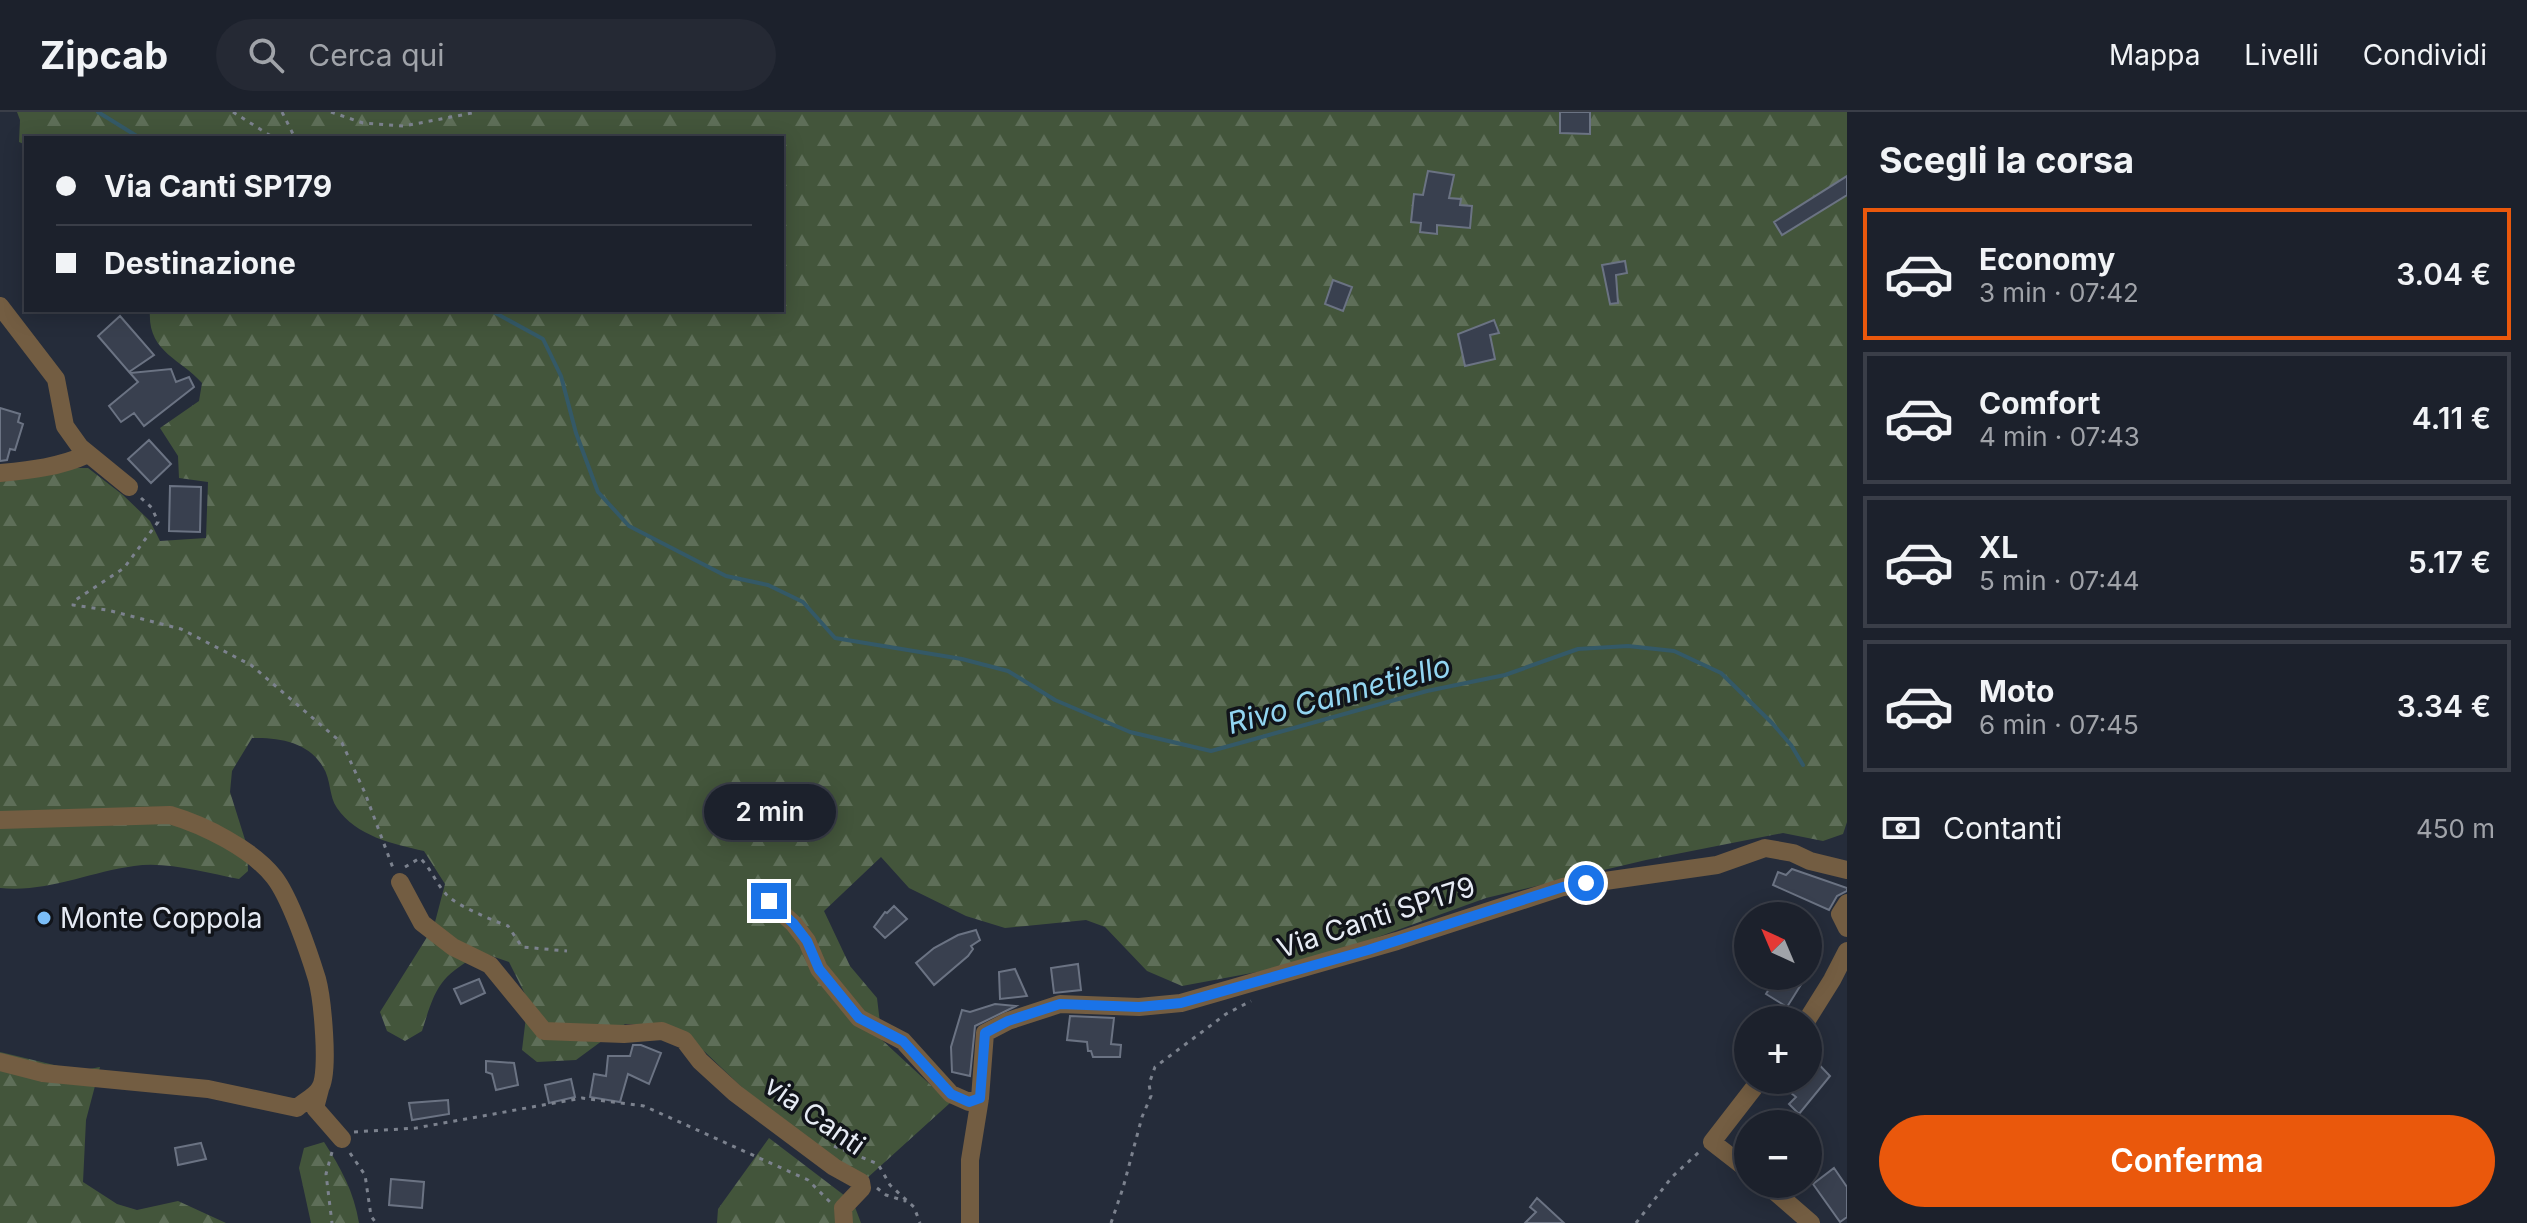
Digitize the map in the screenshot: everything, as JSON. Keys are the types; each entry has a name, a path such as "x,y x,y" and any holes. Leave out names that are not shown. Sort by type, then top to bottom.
{"street":[{"path":"0,306 56,379 65,426 88,454 129,487"},
{"path":"0,473 34,470 71,462 88,454"},
{"path":"0,820 170,815 194,822 257,860 276,879 289,905 317,981 325,1071 315,1108 342,1139"},
{"name":"Via Canti SP179","path":"980,1098 985,1033 1008,1021 1060,1004 1139,1007 1181,1003 1254,985 1578,884 1717,865 1765,848 1793,853 1810,861 1847,870"},
{"name":"via Canti","path":"400,882 422,923 453,947 490,965 544,1031 624,1034 662,1031 684,1040 700,1061 735,1093 834,1167 861,1182 843,1216"},
{"path":"769,901 801,933 819,969 859,1018 903,1041 951,1094 969,1102 980,1098 970,1160 970,1223"},
{"path":"1847,903 1840,914 1847,928"},
{"path":"1816,1006 1847,951"},
{"path":"0,1062 43,1073 208,1089 297,1108 320,1089"},
{"path":"1734,1159 1712,1142 1749,1094"},
{"path":"1782,1198 1811,1223"}],"path":[{"path":"233,112 271,136"},
{"path":"282,112 294,136"},
{"path":"331,112 363,123 404,126 472,113"},
{"path":"129,487 152,508 158,522 124,568 74,601 73,605 107,610 181,629 251,665 342,743 365,793 385,853 400,882"},
{"path":"400,882 400,867 408,868 420,858 447,896 460,905 483,913 492,921 508,926 522,947 567,951"},
{"path":"1111,1223 1151,1096 1149,1084 1155,1067 1226,1014 1252,1001 1259,993 1254,985"},
{"path":"332,1223 326,1191 326,1165 350,1132 416,1128 582,1098 644,1106 808,1180 843,1216"},
{"path":"342,1139 365,1175 371,1216 376,1223"},
{"path":"1636,1223 1672,1177 1712,1142"},
{"path":"862,1185 876,1187 886,1195 905,1201 905,1198"}],"green space":[{"path":"17,112 1847,112 1847,822 1843,834 1823,841 1783,833 1646,860 1486,898 1306,963 1182,986 1147,971 1105,927 1086,920 1005,928 966,916 909,888 881,857 824,911 850,966 877,998 882,1040 950,1103 865,1180 751,1096 705,1052 668,1025 625,1024 576,1060 537,1062 522,1050 528,1000 509,962 483,953 448,975 436,992 422,1031 405,1041 387,1031 380,1012 434,926 445,884 424,851 376,837 345,818 334,804 323,767 310,752 292,743 252,738 232,771 230,792 247,846 248,871 239,879 186,868 147,865 34,888 0,888 0,478 88,468 150,521 160,541 206,538 208,482 179,478 178,456 160,428 199,401 202,383 159,345 150,324 150,312 784,312 784,136 24,136 24,144 19,142 20,120"},
{"path":"0,1052 79,1071 100,1067 86,1120 83,1182 117,1204 137,1210 178,1201 226,1223 0,1223"},
{"path":"769,1138 853,1202 861,1223 717,1223 718,1209"},
{"path":"324,1142 346,1181 359,1223 311,1223 299,1168 304,1148"}],"building":[{"path":"1560,112 1590,112 1590,134 1560,133"},
{"path":"1428,171 1454,175 1449,198 1461,199 1460,205 1472,206 1470,228 1437,225 1437,234 1420,232 1421,223 1411,222 1414,194 1423,195"},
{"path":"1847,176 1847,195 1782,235 1774,222"},
{"path":"1625,261 1627,273 1616,275 1618,303 1610,304 1602,265"},
{"path":"1333,280 1352,287 1343,311 1325,304"},
{"path":"120,316 154,355 129,372 98,336"},
{"path":"1494,320 1499,333 1490,335 1495,359 1465,366 1458,334"},
{"path":"171,369 176,382 189,377 194,387 144,426 134,413 121,422 109,406 138,382 130,373"},
{"path":"0,408 20,414 18,422 23,424 15,450 10,449 7,460 0,461"},
{"path":"149,440 171,464 151,483 128,459"},
{"path":"170,486 201,487 200,532 169,531"},
{"path":"1792,869 1847,888 1847,891 1837,896 1829,910 1822,907 1822,902 1811,902 1773,885 1778,872 1786,875"},
{"path":"894,906 907,919 885,938 874,927"},
{"path":"976,930 980,940 971,946 973,949 968,956 934,985 916,963 934,948 958,935"},
{"path":"1078,964 1081,990 1054,993 1051,968"},
{"path":"1015,969 1027,996 1000,999 999,972"},
{"path":"479,979 485,993 461,1004 454,989"},
{"path":"1768,990 1798,990 1788,1006 1766,994"},
{"path":"995,1004 1016,1006 975,1026 970,1076 952,1072 951,1047 962,1010 970,1012"},
{"path":"1070,1016 1114,1018 1111,1044 1121,1045 1120,1057 1093,1057 1088,1051 1087,1042 1067,1040"},
{"path":"633,1045 661,1053 649,1084 628,1074 620,1102 590,1097 594,1074 606,1076 608,1056 630,1056"},
{"path":"486,1061 514,1063 518,1085 496,1090 492,1074 486,1072"},
{"path":"1822,1068 1830,1076 1822,1086"},
{"path":"571,1079 575,1097 549,1103 545,1085"},
{"path":"1792,1094 1815,1094 1802,1110 1795,1110 1789,1104 1796,1097"},
{"path":"448,1100 449,1114 412,1120 409,1103"},
{"path":"201,1143 206,1159 178,1165 175,1148"},
{"path":"1834,1168 1847,1187 1847,1217 1840,1222 1822,1197 1822,1177"},
{"path":"391,1179 424,1182 422,1208 389,1205"},
{"path":"1537,1198 1564,1223 1525,1223 1536,1212 1530,1207"}],"waterway":[{"name":"Rivo Cannetiello","path":"98,112 137,136"},
{"name":"Rivo Cannetiello","path":"494,312 543,339 561,376 576,433 598,492 629,526 726,576 768,585 803,602 835,638 962,659 1008,671 1055,700 1130,732 1211,751 1427,691 1505,675 1578,649 1628,646 1674,651 1721,673 1772,723 1803,765"}],"place":[{"name":"Monte Coppola","path":"44,918"}],"route":[{"path":"769,901 794,924 807,941 819,969 859,1018 903,1041 951,1094 969,1102 980,1098 985,1033 1008,1021 1060,1004 1139,1007 1181,1003 1246,987 1563,887 1586,883"}]}
